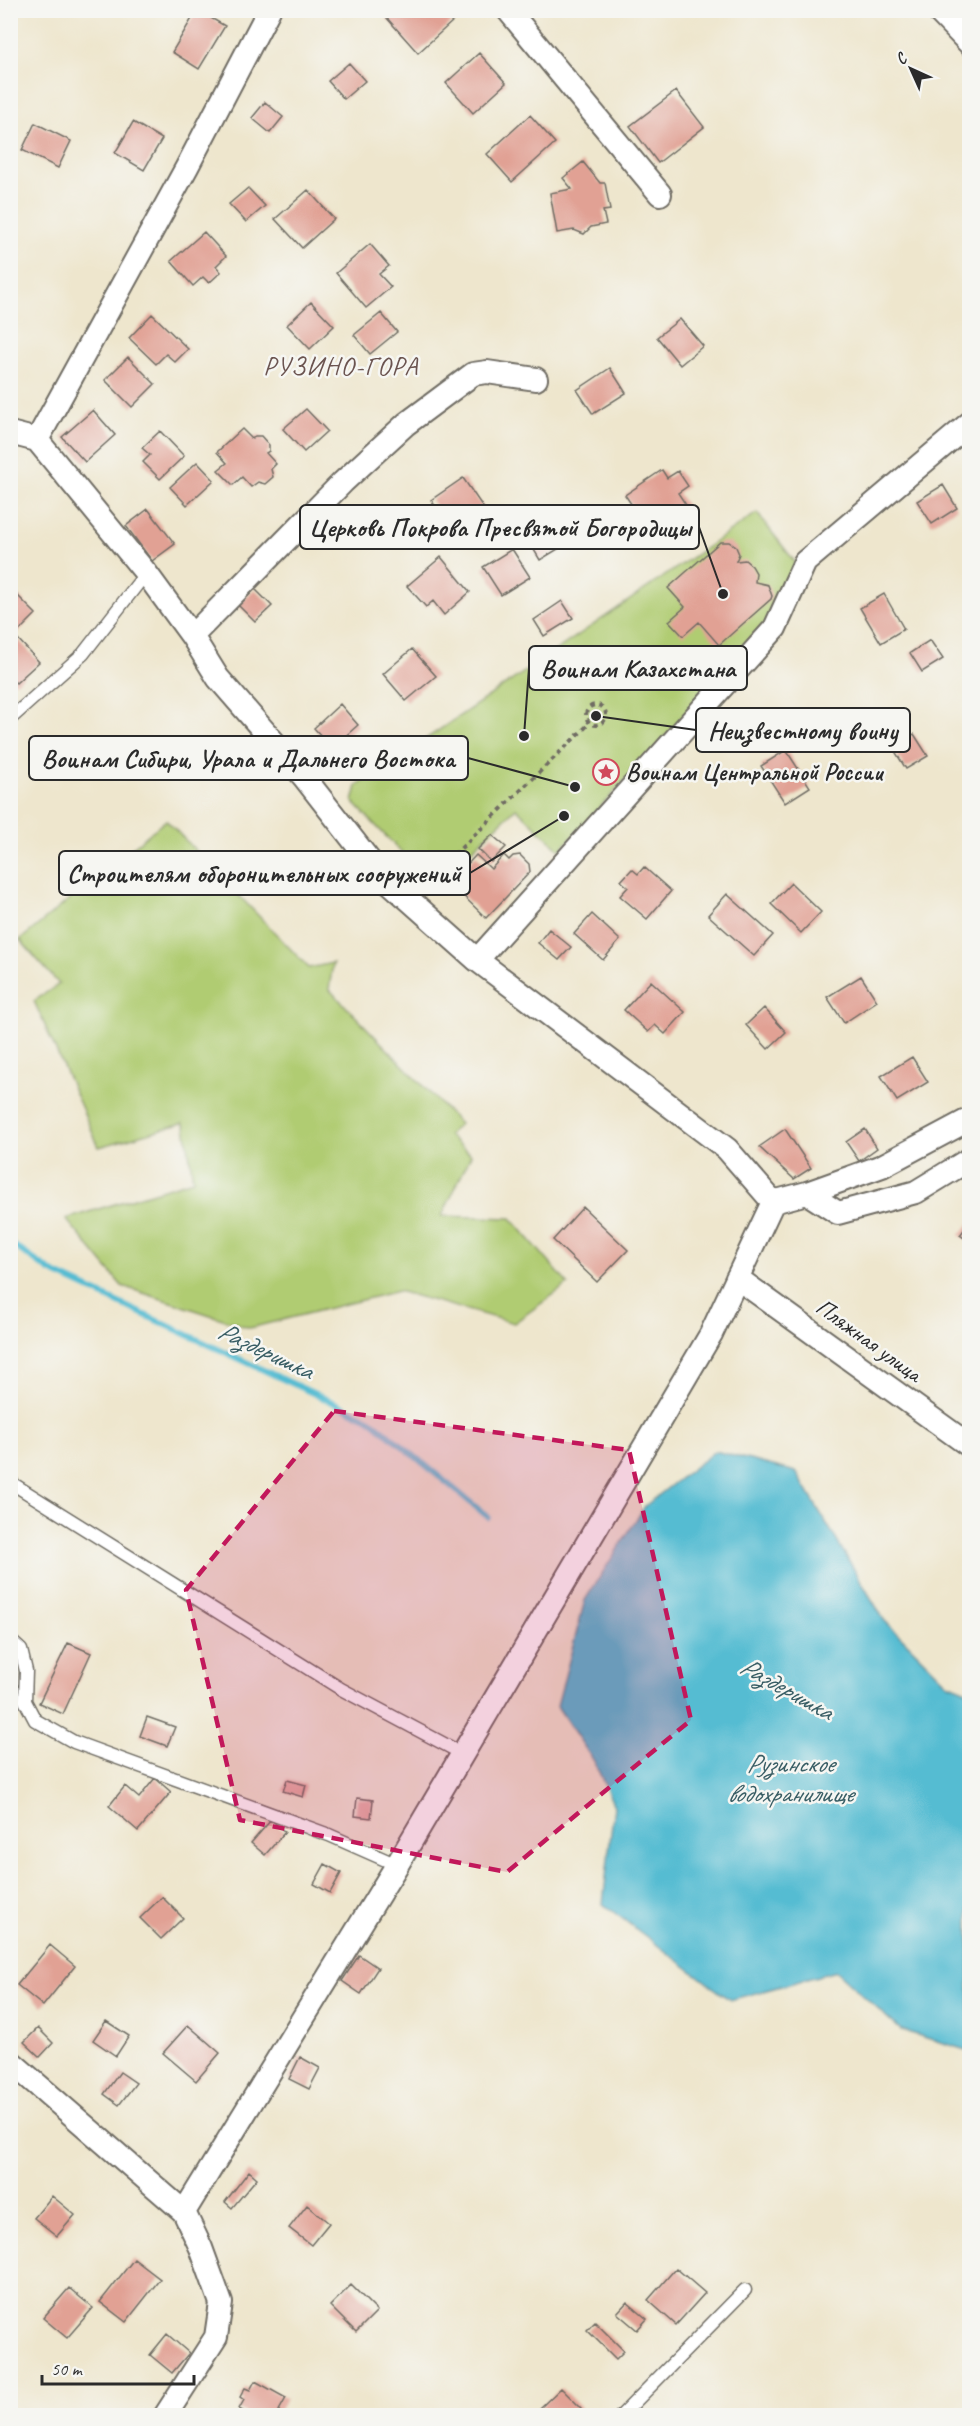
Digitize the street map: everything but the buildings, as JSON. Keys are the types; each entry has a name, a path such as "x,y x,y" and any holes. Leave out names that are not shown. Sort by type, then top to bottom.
{"street":[{"path":"37,440 187,167 269,10"},
{"path":"508,10 660,194"},
{"path":"937,10 969,45"},
{"path":"192,636 343,482 406,424 463,381 473,374 487,372 536,379"},
{"path":"477,960 775,628 805,561 969,423"},
{"path":"10,433 37,440 146,573 192,636 218,678 304,777 379,873 477,960 728,1149 773,1202"},
{"path":"184,2211 397,1865 711,1334 773,1202 807,1193 882,1166 969,1119"},
{"path":"807,1193 838,1214 916,1192 969,1159"},
{"name":"Пляжная улица","path":"737,1278 969,1446"},
{"path":"10,2061 184,2211 201,2248 222,2302 216,2337 165,2415"}],"lane":[{"path":"10,719 83,654 146,573"},
{"path":"10,1482 341,1689 463,1754"},
{"path":"10,1640 21,1650 26,1671 25,1701 35,1720 74,1742 329,1835 397,1865"},
{"path":"621,2415 745,2290"}],"path":[{"path":"595,705 604,709 607,716 604,722 596,726 590,723 586,718 589,708 595,705"},
{"path":"409,899 590,723"}],"highlighted area":[{"path":"334,1411 629,1450 691,1720 507,1872 240,1820 186,1590"}],"green space":[{"path":"757,513 795,562 772,623 560,850 516,808 434,886 353,802 357,786"},
{"path":"166,820 309,968 333,963 329,989 460,1124 448,1135 471,1155 442,1216 511,1218 568,1284 514,1323 398,1291 250,1328 122,1286 66,1219 193,1180 185,1126 183,1123 99,1147 34,1001 59,984 20,940"}],"water":[{"name":"Рузинское водохранилище","path":"715,1451 796,1472 884,1620 947,1683 969,1692 969,2051 901,2030 836,1971 730,2000 603,1904 614,1806 594,1761 557,1706 585,1600 645,1506"}],"waterway":[{"name":"Раздеришка","path":"10,1243 50,1271 371,1420 488,1517"}],"place":[{"name":"Церковь Покрова Пресвятой Богородицы","path":"723,594"},
{"name":"Неизвестному воину","path":"596,716"},
{"name":"Воинам Казахстана","path":"524,736"},
{"name":"Воинам Центральной России","path":"606,772"},
{"name":"Воинам Сибири, Урала и Дальнего Востока","path":"575,787"},
{"name":"Строителям оборонительных сооружений","path":"564,816"}],"district":[{"name":"РУЗИНО-ГОРА","path":"341,366"}]}
